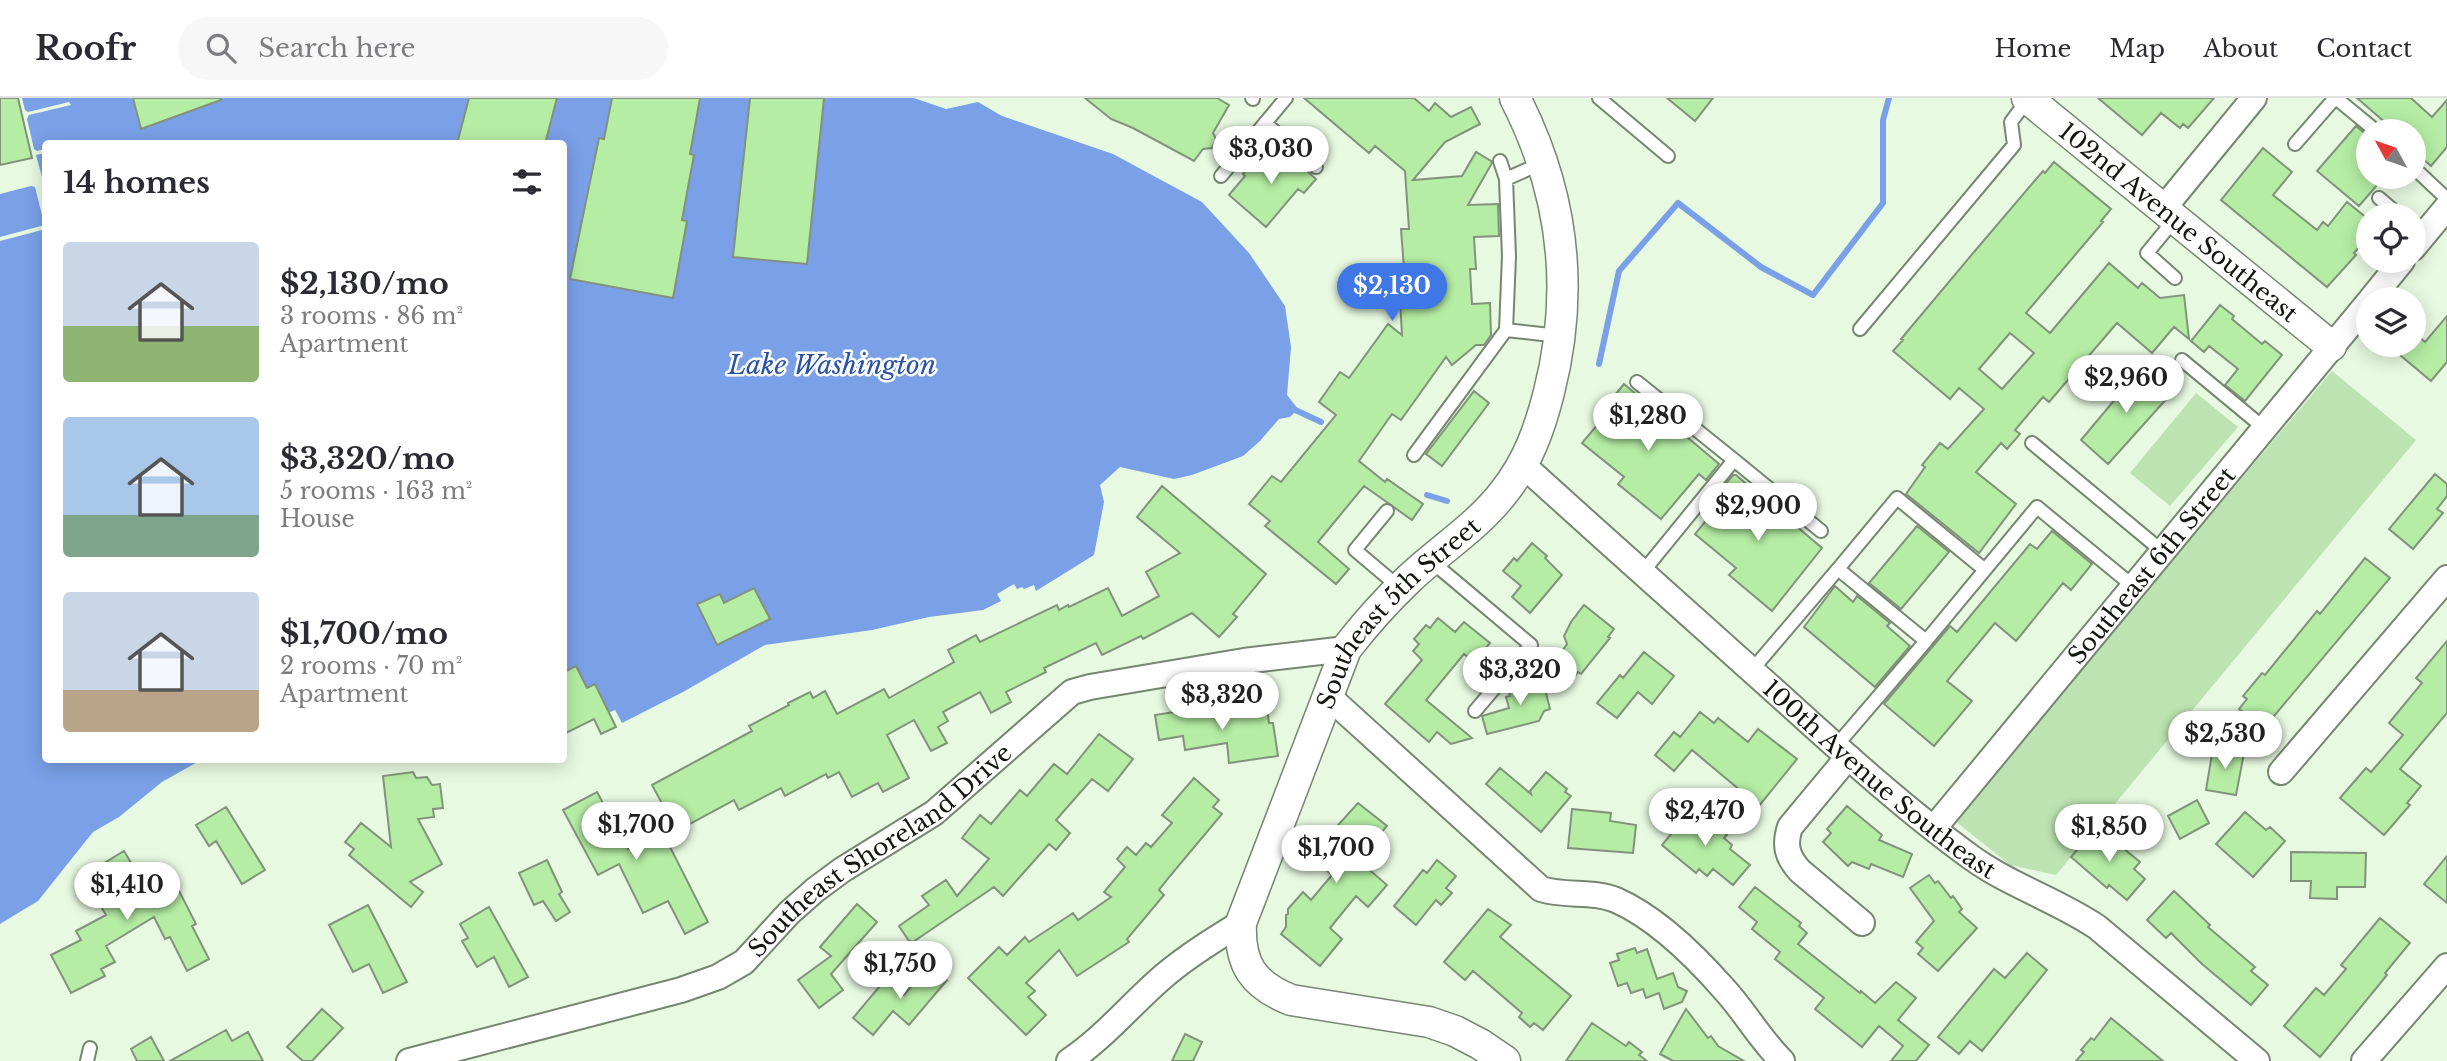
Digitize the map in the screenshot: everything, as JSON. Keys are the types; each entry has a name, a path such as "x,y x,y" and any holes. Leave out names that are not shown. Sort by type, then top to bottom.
{"street":[{"name":"Southeast 5th Street","path":"1241,923 1346,649 1368,620 1479,520 1503,494 1524,466 1542,421 1560,336 1563,309 1562,251 1549,184 1528,123 1515,98"},
{"name":"102nd Avenue Southeast","path":"2028,98 2331,346"},
{"path":"2169,214 2254,98"},
{"path":"2426,228 2447,207"},
{"name":"Southeast 6th Street","path":"2381,287 2392,273"},
{"name":"Southeast 6th Street","path":"1934,828 2356,316"},
{"name":"100th Avenue Southeast","path":"1524,466 1842,752 1934,828 2006,880 2076,912 2097,927 2241,1056"},
{"path":"2281,772 2447,578"},
{"name":"Southeast Shoreland Drive","path":"409,1061 681,990 718,977 744,962 789,913 815,890 842,870 934,813 1072,692 1233,662 1346,649"},
{"path":"1327,695 1541,889 1613,899 1649,920 1681,946 1725,990 1760,1037 1782,1061"},
{"path":"1842,752 1790,827 1786,839 1787,850 1791,861 1800,871 1862,923"},
{"path":"1069,1061 1099,1040 1164,976 1241,923"},
{"path":"1241,923 1240,944 1243,957 1249,970 1273,993 1291,1000 1429,1022 1464,1035 1505,1061"},
{"path":"2364,1061 2447,966"}],"lane":[{"path":"1221,176 1286,98"},
{"path":"1599,98 1668,156"},
{"path":"1860,329 2014,145 2011,122 2028,98"},
{"path":"2295,144 2335,98 2361,119"},
{"path":"1265,123 1316,167"},
{"path":"1414,455 1506,330 1509,256 1506,179 1500,161"},
{"path":"1506,179 1542,163"},
{"path":"2426,179 2447,199"},
{"path":"2379,198 2385,203"},
{"path":"2169,214 2147,253 2175,278"},
{"path":"1506,330 1560,336"},
{"path":"2182,360 2264,428"},
{"path":"1637,382 1821,531"},
{"path":"2032,443 2162,551"},
{"path":"1642,573 1734,460"},
{"path":"1752,670 1897,498 1984,570"},
{"path":"1842,752 1926,641 2037,507 2133,586"},
{"path":"1387,511 1355,550 1401,588"},
{"path":"1431,561 1531,645 1475,711"},
{"path":"1838,569 1926,641"}],"green space":[{"path":"2332,371 2416,440 2056,875 2010,865 1954,820"},
{"path":"2196,393 2238,427 2170,506 2130,473"}],"water":[{"name":"Lake Washington","path":"0,98 914,98 946,109 978,102 1002,116 1113,154 1202,202 1249,253 1285,306 1291,347 1287,395 1298,409 1290,417 1279,419 1243,456 1192,475 1174,479 1120,467 1100,485 1104,502 1094,555 1036,591 1034,585 1017,589 1014,584 997,594 1001,601 983,610 929,617 872,630 765,645 622,723 615,710 567,730 567,140 42,140 42,763 196,763 162,782 119,817 93,832 38,901 0,924"}],"pier":[{"path":"0,98 22,98 28,112 69,102 71,105 29,115 27,119 34,149 42,150 42,154 36,155 42,177 42,215 35,187 0,194"},
{"path":"41,226 42,230 0,241 0,237"}],"building":[{"path":"0,98 18,98 32,158 0,165"},
{"path":"133,98 221,98 221,100 141,129"},
{"path":"469,98 557,98 546,140 458,140"},
{"path":"612,98 700,98 690,154 694,155 682,220 687,221 673,298 570,279 599,138 604,139"},
{"path":"750,98 824,98 807,264 733,257"},
{"path":"1085,98 1217,98 1229,105 1213,133 1216,139 1212,148 1203,149 1194,161 1111,119"},
{"path":"1304,98 1414,98 1429,111 1435,103 1451,117 1471,107 1480,124 1445,142 1413,180 1462,176 1476,152 1492,163 1468,205 1498,204 1499,236 1474,237 1476,269 1470,269 1472,304 1490,303 1491,335 1484,345 1476,345 1452,365 1446,357 1401,420 1392,414 1359,461 1385,482 1387,479 1423,504 1412,520 1364,486 1318,542 1349,569 1336,584 1265,526 1270,521 1249,504 1272,476 1281,482 1336,415 1319,402 1340,372 1349,378 1388,324 1402,335 1399,283 1405,282 1401,229 1409,229 1405,171 1375,146 1369,153"},
{"path":"1667,98 1713,98 1695,121"},
{"path":"2098,98 2214,98 2188,128 2183,124 2180,128 2161,113 2142,135"},
{"path":"2357,98 2411,98 2432,117 2447,100 2447,147 2431,166 2426,162 2426,119 2381,119"},
{"path":"2356,126 2356,189 2374,189 2362,203 2356,204 2317,171"},
{"path":"1278,146 1316,179 1304,193 1298,189 1266,227 1229,195 1254,161 1260,166"},
{"path":"2263,148 2292,172 2273,195 2317,230 2323,222 2328,226 2347,202 2356,209 2356,255 2327,287 2221,200"},
{"path":"2054,162 2111,209 2026,313 2050,333 2109,263 2138,288 2142,283 2160,298 2184,295 2189,339 2174,327 2152,353 2117,323 2049,402 2043,397 2015,430 2020,434 2007,449 2001,443 1976,472 2016,504 1979,553 1906,494 1925,467 1922,465 1940,443 1948,449 1984,409 1959,388 1950,399 1893,351 2043,171 2045,173","holes":["2010,333 2034,353 2002,389 1979,369"]},
{"path":"2220,305 2262,344 2265,341 2282,355 2245,401 2225,385 2238,369 2209,346 2204,352 2191,341"},
{"path":"2447,316 2447,362 2431,381 2402,357 2426,357 2426,341"},
{"path":"2143,366 2169,388 2166,391 2170,395 2108,464 2081,440"},
{"path":"1624,384 1719,464 1706,480 1699,474 1661,519 1618,484 1624,477 1582,443 1614,405 1610,401"},
{"path":"1474,391 1489,403 1442,466 1426,454"},
{"path":"2435,474 2447,484 2447,496 2437,509 2443,513 2413,549 2389,529"},
{"path":"1733,475 1822,548 1772,611 1729,575 1736,568 1695,534 1726,496 1720,491"},
{"path":"1162,486 1266,574 1233,614 1237,617 1219,637 1192,613 1143,639 1141,636 1102,655 1096,643 1044,668 1046,672 1006,692 1011,702 991,713 980,692 943,712 948,721 938,727 947,743 931,751 914,720 887,735 909,778 883,792 878,783 852,797 839,772 828,778 826,774 785,796 781,788 739,810 734,800 677,831 652,785 752,731 749,726 810,692 813,698 825,691 837,714 884,689 889,698 954,662 948,650 976,635 980,642 1057,605 1059,610 1068,605 1069,607 1108,588 1122,616 1159,596 1146,572 1180,553 1137,517"},
{"path":"1917,526 1949,552 1901,609 1869,583"},
{"path":"2052,531 2092,564 2071,590 2063,583 2016,641 1995,623 1947,681 1972,701 1934,746 1884,704 1950,626 1957,632 2030,544 2037,549"},
{"path":"1532,543 1562,575 1530,613 1512,597 1521,586 1503,571 1514,558 1517,561"},
{"path":"2365,558 2390,578 2264,728 2239,709 2247,699 2243,696 2262,673 2265,675 2317,611 2320,614"},
{"path":"1835,586 1853,602 1857,596 1890,623 1887,626 1910,646 1875,687 1804,627"},
{"path":"754,588 770,619 717,645 697,604 720,594 724,603"},
{"path":"1584,605 1614,629 1581,674 1578,672 1575,676 1556,660 1567,644 1564,636 1571,622"},
{"path":"1438,618 1455,632 1464,622 1490,643 1474,662 1464,654 1426,700 1472,738 1451,744 1437,732 1429,742 1385,704 1422,660 1413,651 1419,644 1414,639 1426,625 1430,628"},
{"path":"2447,641 2447,713 2400,769 2421,786 2407,803 2410,805 2384,835 2340,798 2366,768 2371,772 2403,735 2389,723 2422,683 2416,678"},
{"path":"1644,652 1674,676 1652,704 1638,692 1617,718 1597,703 1620,675 1623,678"},
{"path":"576,666 587,688 595,684 616,727 601,734 594,719 567,732 567,670"},
{"path":"1542,677 1550,709 1544,711 1539,721 1487,734 1482,716 1509,708 1506,697 1510,696 1508,686"},
{"path":"1212,706 1214,716 1267,708 1269,723 1273,723 1278,756 1229,763 1227,743 1185,750 1183,736 1159,740 1155,715"},
{"path":"1700,712 1714,723 1718,718 1748,742 1758,729 1797,759 1759,806 1692,750 1674,771 1655,755 1674,732 1680,737"},
{"path":"1099,734 1133,759 1108,791 1092,779 1056,820 1070,833 1056,850 1049,844 1003,896 994,887 913,942 909,941 899,926 929,905 922,896 946,880 957,896 989,859 962,838 980,815 991,824 1020,790 1027,796 1054,764 1067,774"},
{"path":"2213,748 2244,753 2236,795 2206,790"},
{"path":"1500,768 1531,794 1530,791 1546,772 1567,789 1565,792 1571,796 1541,832 1486,784"},
{"path":"413,772 416,778 427,777 432,785 440,784 443,808 433,809 434,817 418,819 442,864 410,882 423,892 411,907 349,855 354,849 345,842 361,823 391,847 383,776"},
{"path":"1194,778 1219,800 1213,807 1222,814 1159,890 1164,895 1127,939 1129,942 1077,976 1059,950 1026,983 1035,991 1028,997 1046,1015 1026,1035 968,978 999,947 1007,955 1025,937 1029,942 1073,913 1078,920 1111,897 1104,892 1125,867 1117,859 1127,847 1136,855 1146,843 1151,847 1172,823 1162,815"},
{"path":"597,792 628,849 662,831 708,922 685,934 668,901 643,913 619,864 598,875 563,810"},
{"path":"2197,800 2209,823 2180,839 2168,816"},
{"path":"1358,803 1387,826 1358,860 1387,885 1368,907 1356,896 1330,928 1342,939 1320,966 1281,934 1286,927 1288,909 1303,892 1311,900 1332,875 1310,856"},
{"path":"1847,806 1882,835 1879,840 1912,854 1903,877 1871,864 1869,869 1852,862 1848,866 1823,842 1831,833 1827,829"},
{"path":"226,807 265,870 242,884 216,841 209,846 196,825"},
{"path":"1693,807 1727,835 1724,838 1732,845 1730,849 1750,865 1733,885 1713,869 1707,876 1699,869 1696,873 1662,845"},
{"path":"1572,809 1611,813 1610,821 1636,825 1633,853 1568,848"},
{"path":"2245,812 2266,830 2270,827 2285,841 2253,877 2216,844"},
{"path":"2097,827 2140,862 2134,869 2145,879 2127,900 2109,885 2107,888 2071,857"},
{"path":"124,851 146,888 171,875 196,924 192,926 209,959 187,971 170,937 165,939 154,917 106,946 115,962 101,969 105,976 71,993 51,955 81,940 76,931 106,915 83,876"},
{"path":"2291,852 2366,853 2365,887 2337,887 2337,899 2310,898 2311,881 2291,881"},
{"path":"2447,856 2447,903 2424,884"},
{"path":"547,860 562,892 559,894 570,912 556,921 543,901 534,905 519,873"},
{"path":"1437,860 1456,876 1446,888 1452,893 1441,905 1436,900 1416,925 1394,906 1423,870 1427,873"},
{"path":"1929,875 1935,883 1938,881 1951,898 1953,896 1962,909 1959,912 1977,928 1938,971 1918,954 1923,948 1916,942 1934,921 1910,888"},
{"path":"1755,887 1801,923 1799,926 1807,933 1798,944 1860,993 1861,991 1875,1003 1896,982 1916,998 1898,1020 1929,1045 1916,1061 1891,1061 1903,1046 1879,1026 1862,1047 1815,1009 1824,998 1775,959 1780,952 1752,929 1757,922 1739,907"},
{"path":"2174,891 2210,925 2208,927 2255,967 2251,971 2268,985 2251,1005 2202,964 2171,933 2166,938 2147,920"},
{"path":"857,904 877,922 831,974 843,990 819,1008 798,980 831,956 820,947"},
{"path":"368,905 407,982 383,993 369,964 353,972 329,925"},
{"path":"489,907 528,977 509,987 494,957 477,967 462,941 468,938 460,924"},
{"path":"1488,909 1511,925 1500,937 1571,996 1543,1030 1534,1023 1530,1027 1519,1017 1522,1013 1473,971 1465,980 1444,962"},
{"path":"2380,918 2410,943 2320,1057 2284,1026 2316,988 2324,995 2346,969 2341,965"},
{"path":"1635,948 1637,953 1647,949 1657,979 1673,973 1678,987 1687,991 1682,1002 1664,1009 1659,993 1646,998 1643,989 1631,993 1627,983 1618,986 1610,963 1619,960 1617,954"},
{"path":"2027,953 2047,970 1982,1051 1970,1041 1959,1054 1938,1037 1994,969 2005,978"},
{"path":"929,965 947,980 909,1025 893,1011 873,1035 853,1018 885,980 904,995"},
{"path":"322,1009 343,1028 312,1061 303,1061 287,1047"},
{"path":"1686,1009 1708,1038 1711,1036 1718,1046 1744,1061 1673,1061 1660,1054"},
{"path":"2111,1018 2163,1061 2076,1061 2084,1052 2081,1050 2091,1038 2094,1040"},
{"path":"1592,1023 1626,1046 1629,1042 1642,1052 1639,1055 1647,1061 1566,1061"},
{"path":"226,1030 232,1041 248,1032 263,1061 170,1061"},
{"path":"1185,1034 1202,1042 1193,1061 1172,1061"},
{"path":"151,1037 164,1061 137,1061 131,1049"}],"waterway":[{"path":"1599,364 1619,271 1678,203 1761,267 1813,295 1883,203 1883,120 1889,98"},
{"path":"1291,408 1321,422"},
{"path":"1427,495 1447,501"}]}
